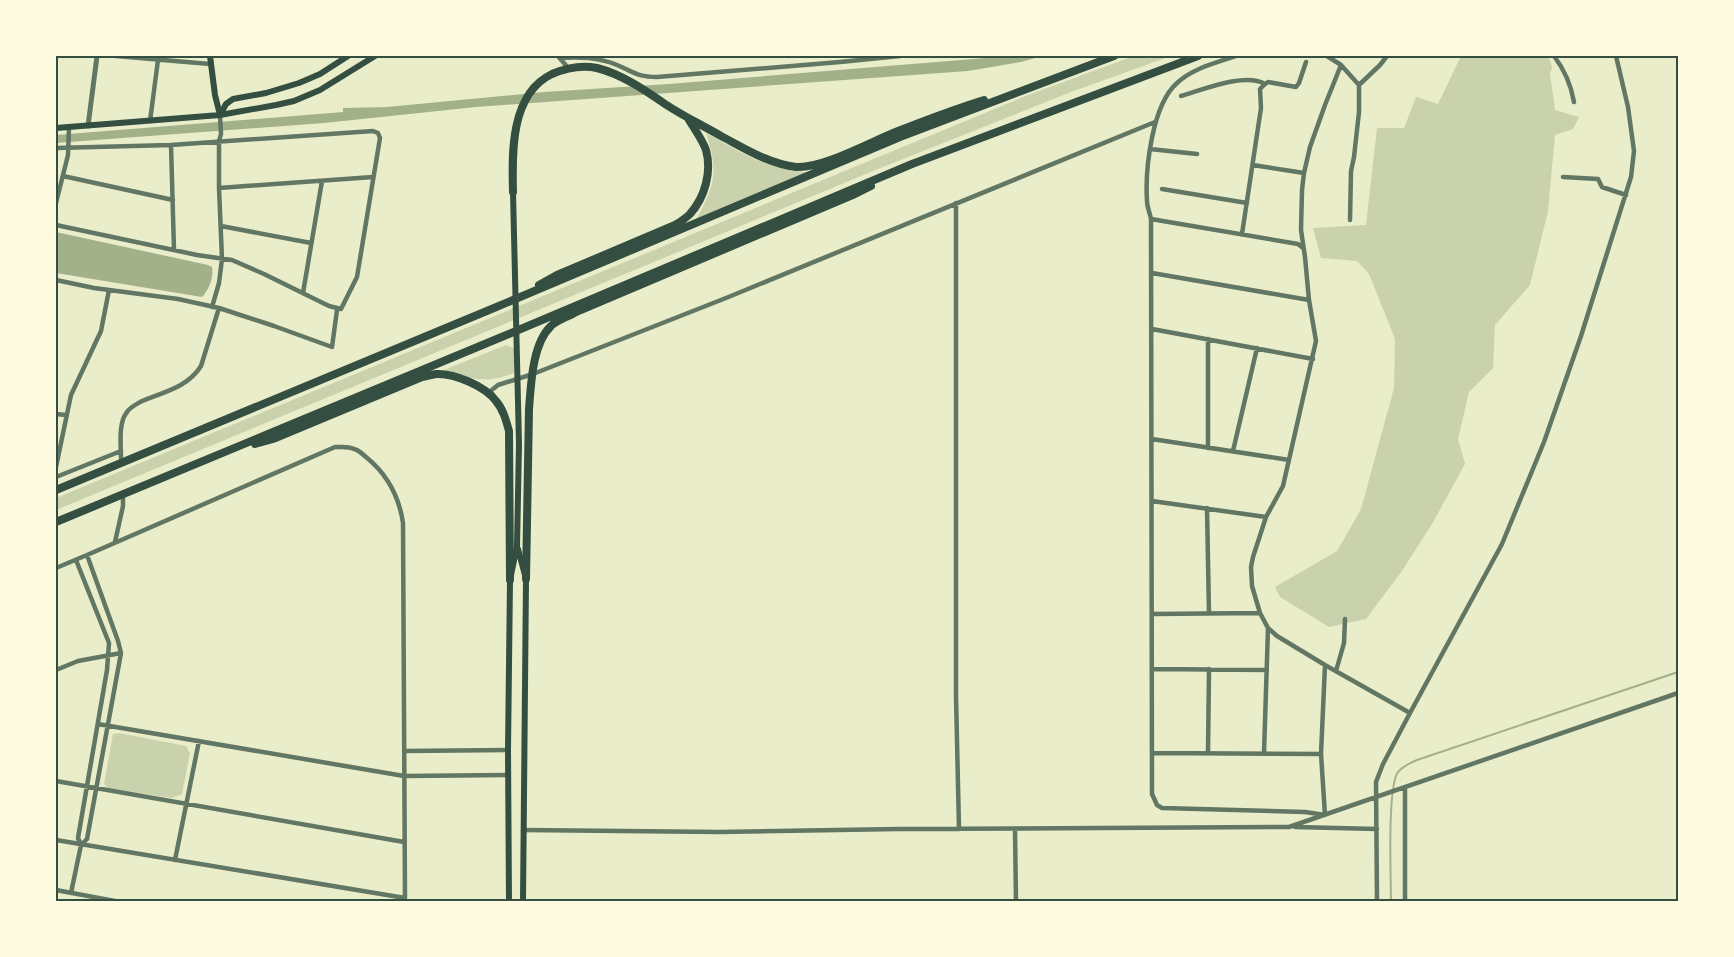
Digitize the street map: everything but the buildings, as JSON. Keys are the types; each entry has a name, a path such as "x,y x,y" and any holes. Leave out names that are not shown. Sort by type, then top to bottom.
{"highway":[{"path":"56,490 900,137 1114,56"},
{"path":"56,522 912,164 1198,56"},
{"path":"513,192 514,142 520,113 533,89 541,81 549,75 568,69 583,67 598,69 620,78 756,155 795,167 811,167 959,108 1051,80"},
{"path":"494,308 557,275 675,225 690,215 704,189 708,176 708,160 705,148 689,119"},
{"path":"525,579 529,409 539,347 552,325 586,308 855,194 912,164"},
{"path":"227,451 273,439 422,377 437,374 448,375 477,386 496,401 505,417 509,431 510,580"}],"main road":[{"path":"210,56 220,115"},
{"path":"220,115 226,104 233,99 266,93 299,83 320,74 348,56"},
{"path":"56,128 220,115 276,105 308,96 375,56"},
{"path":"513,192 519,444 518,546 525,579 524,902"},
{"path":"509,902 510,580 518,546"},
{"path":"508,830 523,830"}],"street":[{"path":"88,126 97,56"},
{"path":"116,56 210,64"},
{"path":"559,57 586,57 616,64 643,77 657,77 900,56"},
{"path":"1236,56 1194,71 1178,82 1167,94 1155,122 1150,149 1147,202 1151,219 1152,273 1152,794 1157,805 1162,808 1305,812 1325,815"},
{"path":"1327,56 1341,65 1359,85 1359,112 1351,171 1350,220"},
{"path":"1359,85 1387,56"},
{"path":"1554,56 1567,78 1574,102"},
{"path":"1377,902 1376,782 1410,713 1502,544 1520,502 1544,442 1581,336 1626,195 1634,151 1628,107 1616,56"},
{"path":"559,57 568,69"},
{"path":"150,121 158,60"},
{"path":"1242,234 1261,108 1260,88 1268,82 1296,87 1306,62"},
{"path":"1341,65 1324,105 1304,173 1301,230 1316,341 1283,486 1266,517 1251,567 1252,586 1260,613 1268,628 1277,636 1410,713"},
{"path":"1181,96 1230,81 1252,80 1264,84"},
{"path":"212,307 219,283 222,259 219,188 220,115"},
{"path":"488,393 498,385 533,374 726,298 1155,122"},
{"path":"56,203 69,145 69,128"},
{"path":"56,148 69,145 171,145 374,131 380,138 357,277 341,309 232,260 56,225"},
{"path":"171,145 174,250"},
{"path":"1150,149 1197,154"},
{"path":"1253,165 1304,173"},
{"path":"63,176 172,200"},
{"path":"219,188 374,177"},
{"path":"1563,177 1598,178 1602,187 1626,195"},
{"path":"303,293 322,181"},
{"path":"1162,189 1247,203"},
{"path":"956,203 956,696 959,829"},
{"path":"1151,219 1298,244 1303,248"},
{"path":"220,226 311,243"},
{"path":"1152,273 1309,300"},
{"path":"56,280 178,299 219,308 332,347 337,309"},
{"path":"56,467 71,395 101,331 109,290"},
{"path":"121,458 122,427 127,411 137,404 183,384 197,371 201,366 219,308"},
{"path":"1152,329 1312,359"},
{"path":"1208,339 1208,447"},
{"path":"1233,451 1257,348"},
{"path":"56,414 66,415"},
{"path":"1152,440 1289,460"},
{"path":"56,568 335,447 357,449 373,462 386,478 401,507 404,523 405,898 56,840"},
{"path":"56,477 121,451"},
{"path":"115,542 123,496"},
{"path":"1152,501 1266,517"},
{"path":"1207,508 1209,613"},
{"path":"71,892 81,845 87,839 121,653 87,555"},
{"path":"76,560 109,643 78,838 81,845"},
{"path":"1153,614 1260,613"},
{"path":"1336,671 1344,643 1345,619"},
{"path":"1264,753 1268,628"},
{"path":"56,670 78,661 121,653"},
{"path":"1325,665 1321,754 1325,815"},
{"path":"1153,669 1267,670"},
{"path":"1208,753 1209,669"},
{"path":"1289,827 1678,693"},
{"path":"98,723 404,776 508,775"},
{"path":"175,860 199,741"},
{"path":"404,751 508,750"},
{"path":"1153,753 1321,754"},
{"path":"56,781 404,842"},
{"path":"1405,787 1406,902"},
{"path":"523,830 720,832 1289,827 1377,829"},
{"path":"1015,829 1016,902"},
{"path":"56,890 120,902"}],"shaded area":[{"path":"1010,56 1042,56 968,71 476,107 324,123 56,143 56,135 343,112 343,108 387,107 544,92"},
{"path":"1134,56 1171,56 1071,92 878,169 56,510 56,498 1028,95"},
{"path":"1461,56 1548,56 1552,67 1550,74 1555,110 1579,117 1573,129 1555,135 1548,211 1530,285 1495,325 1493,368 1469,392 1458,439 1465,464 1432,524 1402,571 1366,619 1329,627 1280,597 1275,587 1337,551 1361,509 1394,388 1395,339 1369,274 1357,261 1321,258 1313,228 1366,225 1377,128 1404,128 1416,97 1438,104"},
{"path":"706,133 767,164 808,172 697,218 708,195 713,177 712,157"},
{"path":"56,232 208,265 212,267 210,283 202,297 56,273"},
{"path":"506,345 514,348 514,373 494,379 479,379 444,370"},
{"path":"119,733 186,746 190,753 182,794 172,798 108,788 104,784 113,734"}],"waterway":[{"path":"1391,902 1392,795 1398,772 1402,768 1417,760 1678,672"}]}
